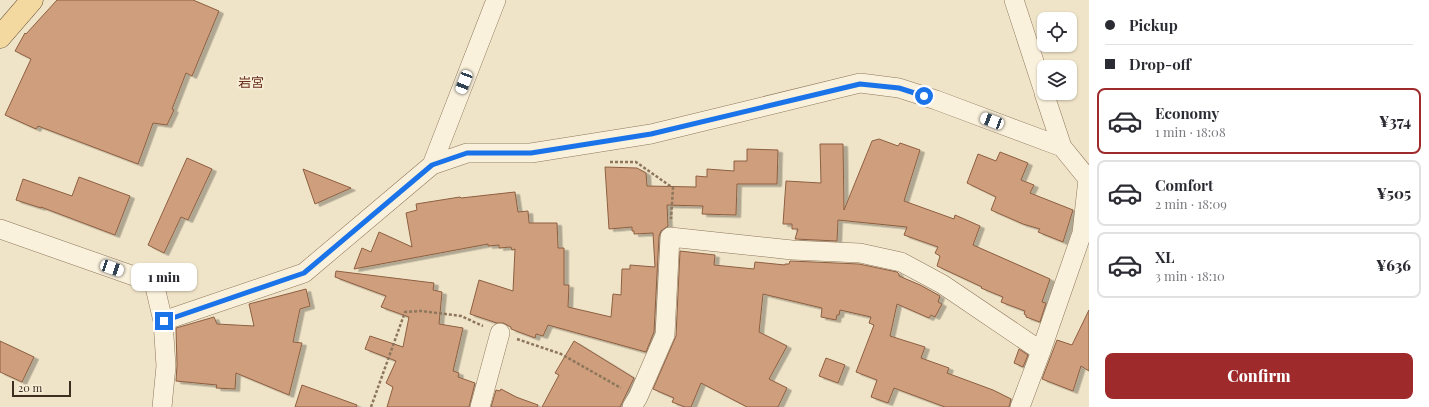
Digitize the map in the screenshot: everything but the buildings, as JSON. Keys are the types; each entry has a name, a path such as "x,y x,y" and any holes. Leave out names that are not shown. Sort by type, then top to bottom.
{"main road":[{"path":"0,37 32,0"}],"street":[{"path":"432,165 496,0"},
{"path":"1014,0 1037,71"},
{"path":"164,321 304,273 432,165 467,153 531,153 651,134 860,84 899,88 936,100 1062,147"},
{"path":"1020,407 1082,233 1088,178 1062,147 1046,100"},
{"path":"0,229 154,283 164,321 166,366 162,407"},
{"path":"632,407 638,397 665,335 670,237 792,250 860,253 901,262 942,284 1041,351"},
{"path":"480,407 500,333"}],"path":[{"path":"605,162 636,162 673,188 670,237"}],"district":[{"name":"岩宮","path":"251,81"}],"route":[{"path":"164,321 304,273 432,165 467,153 531,153 651,134 860,84 899,88 924,96"}]}
